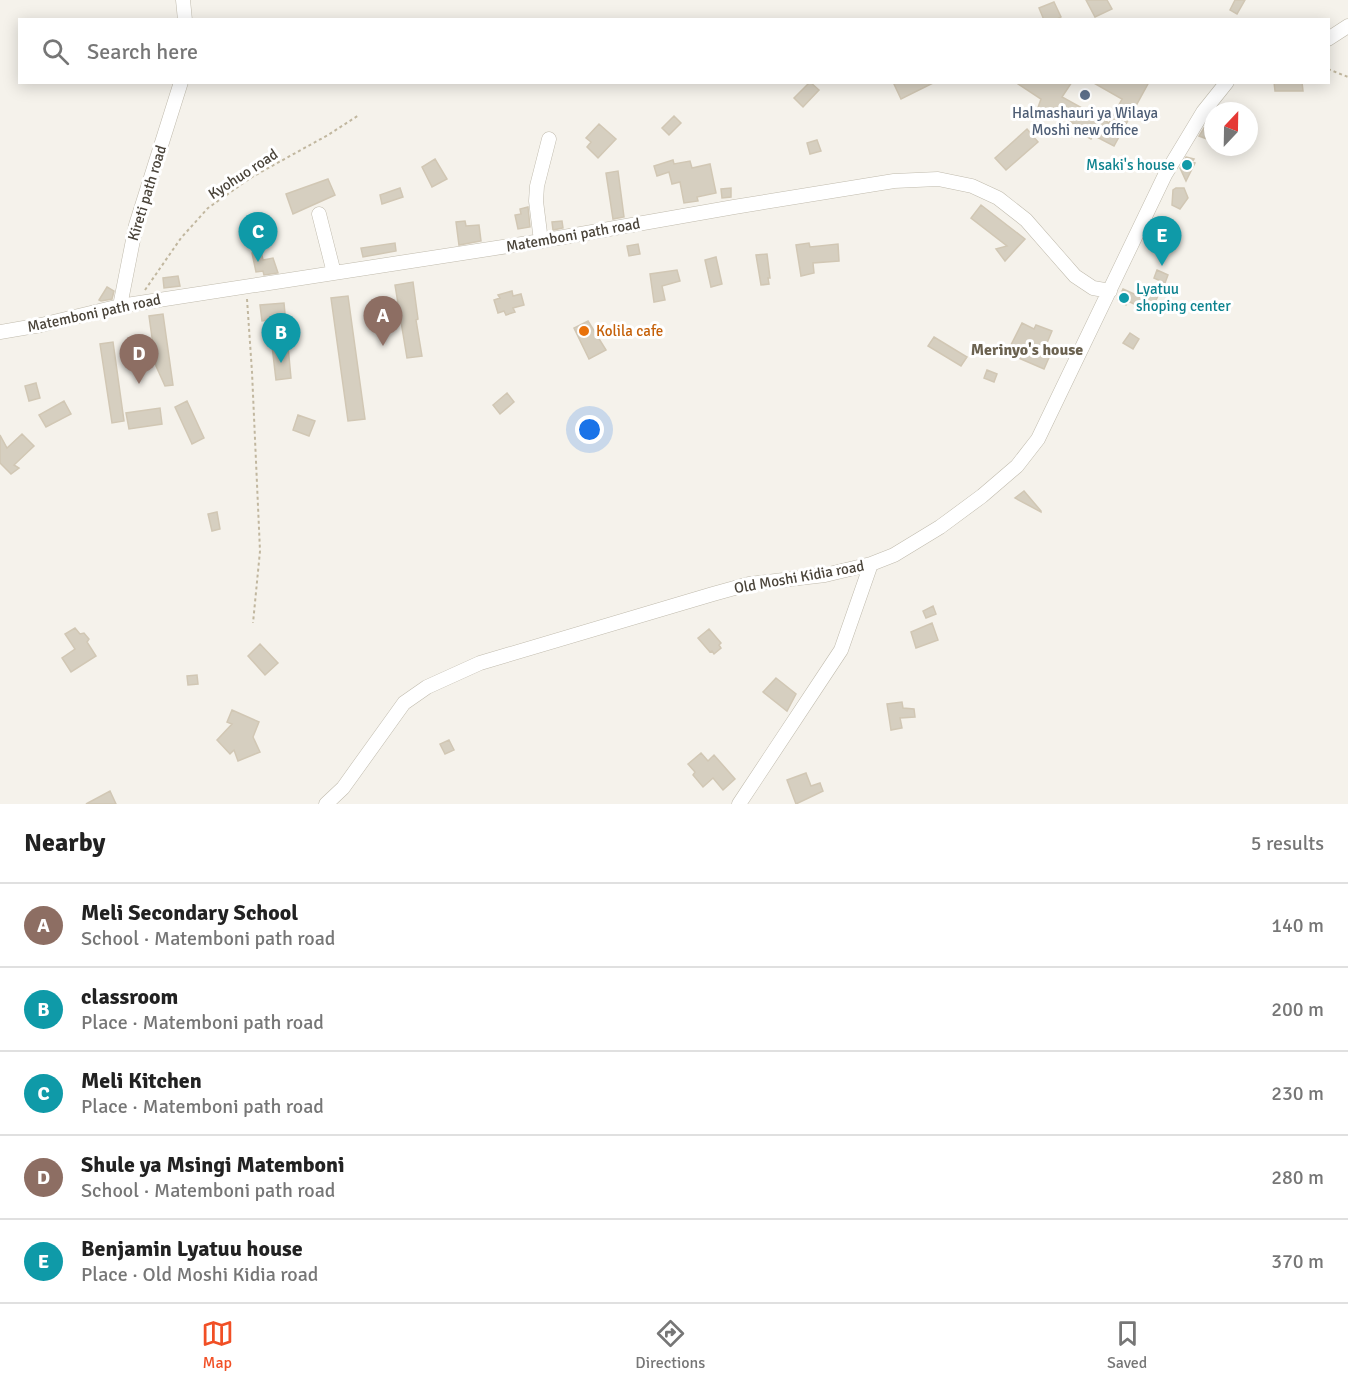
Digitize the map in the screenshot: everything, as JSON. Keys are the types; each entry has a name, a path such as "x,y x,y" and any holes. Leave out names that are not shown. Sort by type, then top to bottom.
{"street":[{"path":"183,0 185,18"},
{"path":"1330,38 1348,26"},
{"name":"Kireti path road","path":"120,306 136,225 180,84"},
{"name":"Old Moshi Kidia road","path":"326,804 343,788 404,704 427,687 480,663 740,587 825,575 871,564 894,555 940,527 982,496 1017,466 1038,439 1165,175 1203,112 1225,84"},
{"path":"541,241 536,201 537,186 549,139"},
{"name":"Matemboni path road","path":"0,332 138,303 541,241 894,181 938,179 972,186 998,198 1026,219 1075,276 1093,288 1110,291"},
{"path":"319,214 334,273"},
{"path":"739,804 841,650 871,564"}],"path":[{"path":"1330,69 1348,77"},
{"name":"Kyohuo road","path":"138,303 158,269 181,238 208,208 252,177 360,115"},
{"path":"246,286 260,551 253,623"}],"building":[{"path":"1086,0 1107,0 1112,9 1095,17"},
{"path":"1235,0 1245,0 1237,14 1230,10"},
{"path":"1054,2 1061,17 1043,18 1039,8"},
{"path":"808,84 812,84 819,90 803,107 794,98"},
{"path":"894,84 931,84 901,99"},
{"path":"1018,84 1071,84 1062,97 1109,123 1122,99 1096,84 1148,84 1114,146 1093,135 1091,139 1080,133 1082,128 1056,114 1053,120 1036,113 1041,99"},
{"path":"1274,84 1302,84 1303,91 1275,91"},
{"path":"674,116 681,123 669,135 662,128"},
{"path":"599,124 616,139 598,158 587,147 591,142 586,138"},
{"path":"1204,128 1204,138 1199,136"},
{"path":"1027,129 1038,142 1006,170 995,158"},
{"path":"817,140 821,151 810,154 807,143"},
{"name":"Msaki's house","path":"1186,157 1194,159 1192,162 1195,163 1186,181 1180,168"},
{"path":"435,159 447,179 432,187 422,167"},
{"path":"673,160 674,164 690,161 692,168 710,164 716,193 697,197 698,201 684,203 680,182 672,184 669,172 657,176 654,166"},
{"path":"618,171 624,217 613,219 606,173"},
{"path":"328,179 335,195 293,214 286,194"},
{"path":"400,188 403,197 382,204 380,195"},
{"path":"731,188 731,197 722,198 721,189"},
{"path":"1184,188 1188,198 1180,209 1172,205 1173,190"},
{"path":"981,205 1025,239 1005,261 996,249 1007,246 971,218"},
{"path":"528,207 530,227 518,229 515,215 521,214 520,209"},
{"path":"465,221 466,226 479,225 481,241 459,245 456,222"},
{"path":"562,221 563,228 553,230 552,222"},
{"path":"395,243 396,251 363,257 361,248"},
{"path":"809,243 810,247 838,244 839,261 813,263 814,273 801,276 796,245"},
{"path":"638,244 640,254 629,256 627,246"},
{"path":"261,251 263,260 273,258 278,273 264,275 263,271 256,272 252,253"},
{"path":"767,254 769,284 761,285 756,255"},
{"path":"716,257 722,284 711,287 705,260"},
{"path":"677,270 680,281 662,286 665,300 654,302 650,274"},
{"path":"1157,270 1168,275 1165,283 1154,278"},
{"path":"178,276 180,286 164,288 163,278"},
{"path":"413,282 422,356 407,358 395,285"},
{"path":"107,287 114,291 112,299 99,300"},
{"path":"1123,289 1145,299 1149,291 1158,296 1150,312 1128,301 1126,305 1118,300"},
{"path":"512,291 513,296 521,294 524,305 513,308 515,312 506,315 504,311 498,313 494,300 500,298 498,295"},
{"path":"348,296 365,419 348,421 331,298"},
{"path":"284,303 291,378 276,380 269,320 262,321 260,305"},
{"path":"163,314 173,385 165,386 156,366 149,316"},
{"path":"588,321 606,350 589,359 574,328"},
{"path":"1022,323 1034,329 1036,325 1052,331 1044,350 1051,353 1044,369 1007,353"},
{"path":"1130,333 1139,339 1133,349 1123,343"},
{"path":"934,337 967,357 961,366 928,346"},
{"path":"113,342 124,421 112,423 100,344"},
{"path":"987,370 997,374 994,382 984,378"},
{"path":"36,383 40,398 29,401 25,386"},
{"path":"507,393 514,402 500,414 493,405"},
{"path":"64,401 71,414 46,427 39,415"},
{"path":"187,401 204,438 192,444 175,407"},
{"path":"160,408 162,424 129,429 126,413"},
{"path":"298,415 315,421 309,436 293,430"},
{"path":"22,434 34,446 14,465 19,468 11,474 0,463 0,435 7,448"},
{"path":"1024,491 1041,511 1041,512 1015,498"},
{"path":"217,512 220,529 212,531 208,514"},
{"path":"933,606 936,614 926,618 923,611"},
{"path":"932,623 938,640 916,648 911,632"},
{"path":"75,628 89,639 87,642 96,656 71,672 62,658 75,649 65,634"},
{"path":"709,629 721,643 719,645 721,648 714,654 698,638"},
{"path":"260,644 278,663 265,675 248,656"},
{"path":"197,675 198,684 188,685 187,676"},
{"path":"776,678 796,694 787,711 763,692"},
{"path":"902,702 903,708 914,709 915,717 900,718 902,728 891,730 887,704"},
{"path":"232,710 259,722 253,737 260,752 238,761 234,750 230,754 217,740 232,724 227,722"},
{"path":"449,740 454,750 445,754 440,744"},
{"path":"701,753 708,761 714,755 735,779 723,790 713,778 703,787 693,775 695,772 688,764"},
{"path":"806,773 811,786 820,783 823,791 796,804 787,780"},
{"path":"110,791 116,804 86,804"}],"place":[{"name":"Halmashauri ya Wilaya Moshi new office","path":"1085,95"},
{"name":"Msaki's house","path":"1187,165"},
{"name":"Meli Kitchen","path":"258,262"},
{"name":"Benjamin Lyatuu house","path":"1162,266"},
{"name":"Lyatuu shoping center","path":"1124,298"},
{"name":"Kolila cafe","path":"584,331"},
{"name":"Meli Secondary School","path":"383,346"},
{"name":"classroom","path":"281,363"},
{"name":"Shule ya Msingi Matemboni","path":"139,384"}],"district":[{"name":"Merinyo's house","path":"1027,349"}]}
